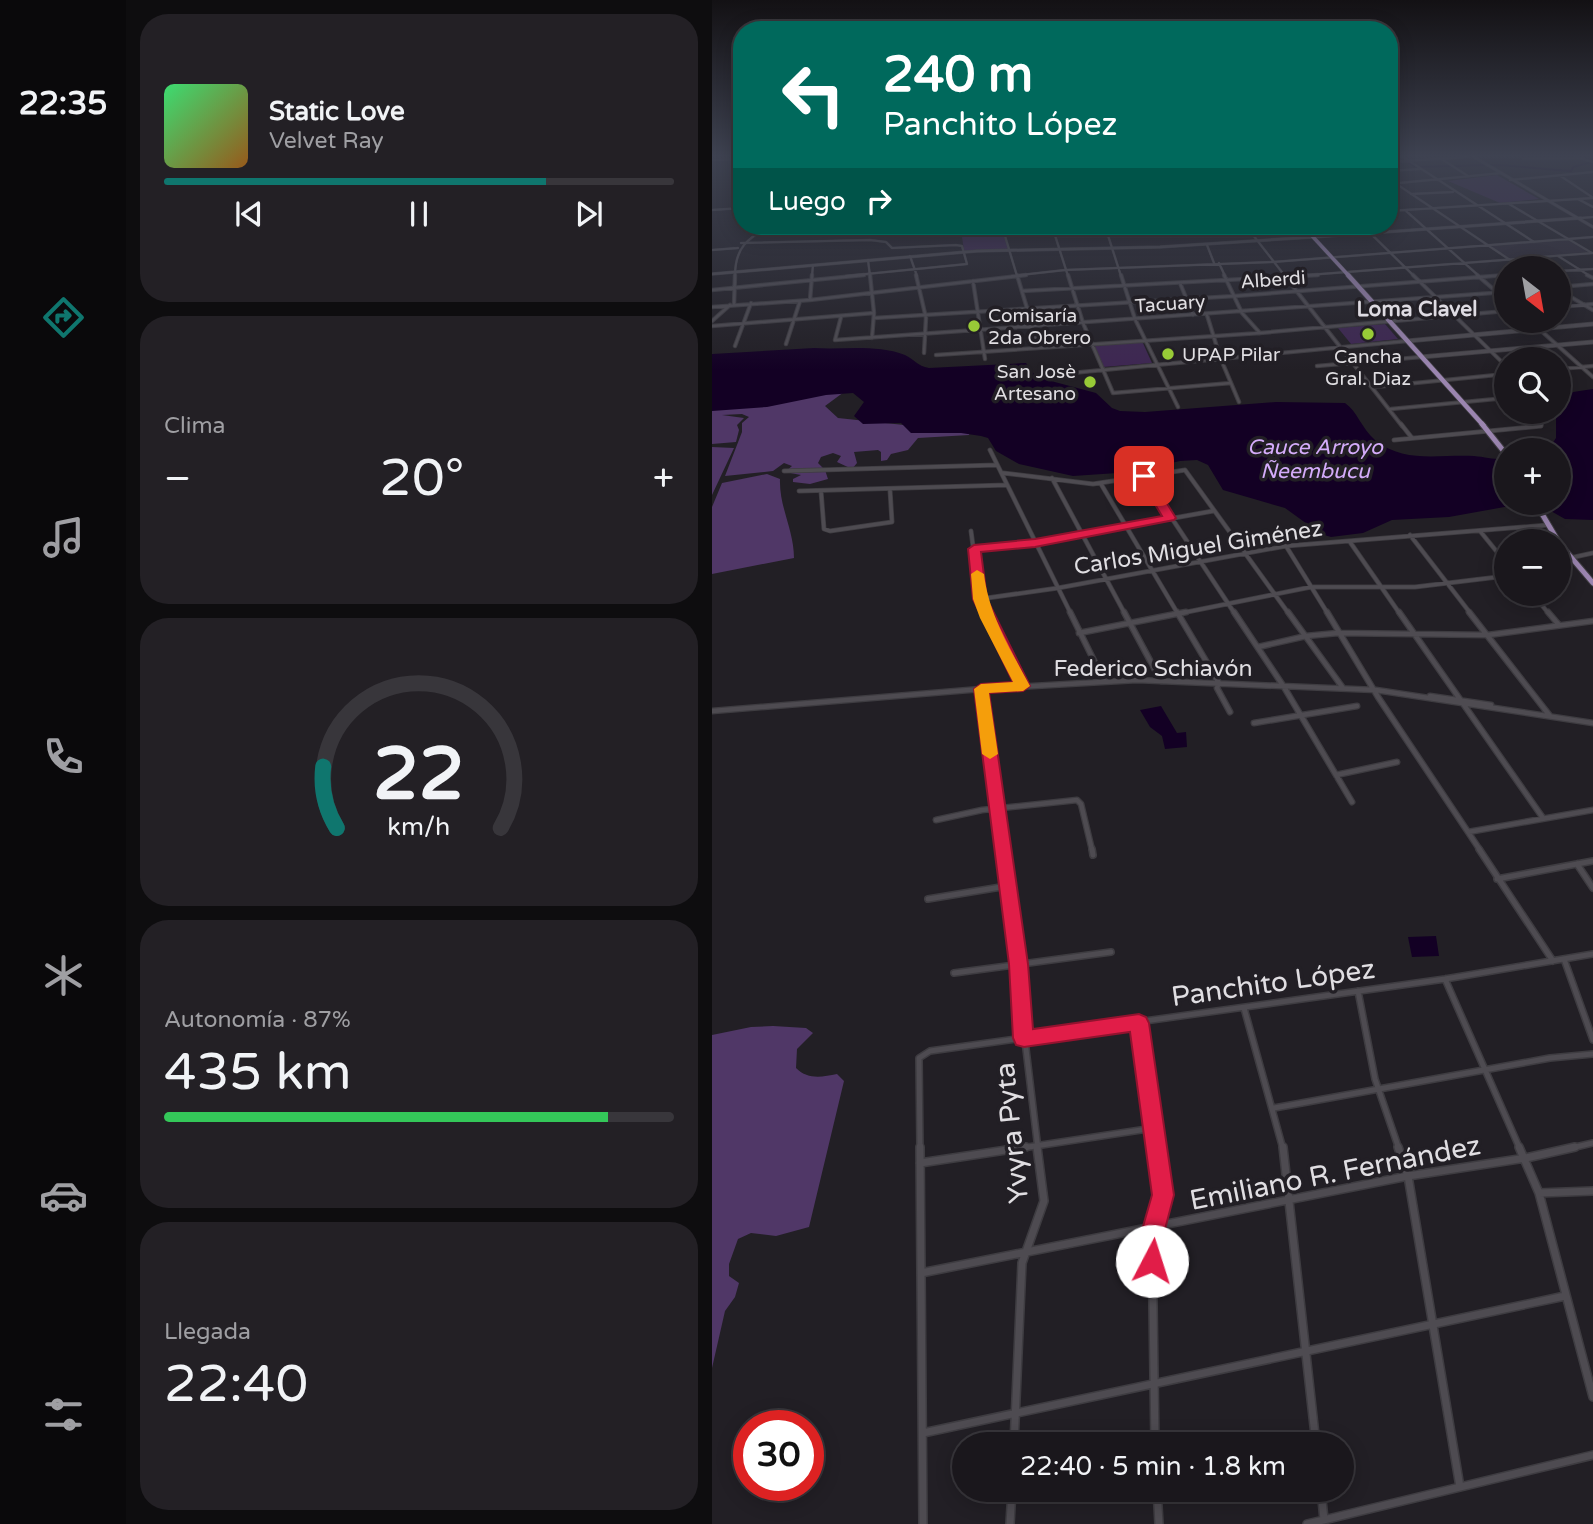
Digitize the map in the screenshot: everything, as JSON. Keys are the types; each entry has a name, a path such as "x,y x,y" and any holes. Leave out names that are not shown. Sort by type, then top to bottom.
{"main road":[{"path":"1398,231 1442,228"},
{"path":"1311,237 1341,235"},
{"path":"1311,237 1409,341 1494,439"},
{"path":"1571,326 1593,324"},
{"path":"1409,341 1497,333"},
{"path":"1423,357 1593,342"},
{"path":"1542,515 1550,529"},
{"path":"1571,559 1593,583"}],"street":[{"path":"1461,228 1504,256"},
{"path":"1513,228 1534,242"},
{"path":"1550,228 1592,253"},
{"path":"1428,229 1494,287"},
{"path":"712,323 732,305 738,248 751,235"},
{"path":"1005,235 1039,348"},
{"path":"1180,235 1056,236 1083,323 1113,393 1231,383"},
{"path":"1253,235 1412,438"},
{"path":"1272,235 1311,237"},
{"path":"1373,235 1492,350"},
{"path":"1108,236 1135,319 1178,407"},
{"path":"712,274 963,252 1207,245 1311,237"},
{"path":"712,307 810,300 1065,270 1273,262 1593,237"},
{"path":"712,290 967,264 962,246 956,245 892,248 886,242 870,240 741,243"},
{"path":"1207,245 1242,313 1260,333"},
{"path":"712,250 738,248"},
{"path":"1557,256 1592,253"},
{"path":"910,257 922,288 926,334 924,353"},
{"path":"868,260 873,293 872,338"},
{"path":"1022,291 1227,281 1494,260"},
{"path":"810,300 813,265"},
{"path":"1571,265 1593,278"},
{"path":"1571,270 1593,268"},
{"name":"Alberdi","path":"712,323 745,324 1029,309 1494,276"},
{"path":"973,281 986,359"},
{"path":"1180,283 1193,315"},
{"path":"1571,287 1593,284"},
{"name":"Tacuary","path":"841,317 835,341 1494,292"},
{"path":"1571,297 1593,310"},
{"path":"786,344 800,301"},
{"path":"735,346 751,303"},
{"path":"1571,306 1593,304"},
{"path":"936,355 1215,337 1494,312"},
{"path":"1207,315 1220,357 1239,402"},
{"path":"1546,333 1593,375"},
{"path":"1069,371 1409,341"},
{"path":"1317,366 1423,357"},
{"path":"1571,368 1593,366"},
{"path":"1374,387 1494,375"},
{"path":"1391,409 1494,399"},
{"path":"1394,440 1541,424"},
{"path":"990,450 1104,681"},
{"path":"784,471 997,465"},
{"path":"1002,473 1101,484 1185,471 1343,688"},
{"path":"1144,476 1198,562 1284,687 1352,802"},
{"path":"1052,478 1161,681"},
{"path":"1101,484 1220,683 1217,688 1230,712"},
{"path":"799,491 1007,485"},
{"path":"821,491 824,529 830,531 892,522 890,489"},
{"path":"974,549 1035,543 1213,511"},
{"name":"Carlos Miguel Giménez","path":"980,599 1106,580 1286,546 1548,525"},
{"path":"1480,530 1494,548"},
{"path":"971,531 980,599 1023,686"},
{"path":"1410,535 1550,715"},
{"path":"1349,541 1543,818"},
{"path":"1286,546 1378,697 1553,961"},
{"path":"1571,558 1593,553"},
{"path":"1079,633 1311,587 1449,585 1494,578"},
{"path":"1543,606 1560,625"},
{"path":"1258,648 1306,636 1338,632 1488,635 1593,621"},
{"name":"Federico Schiavón","path":"712,711 1023,686 1161,681 1376,690 1593,722"},
{"name":"Yvyra Pyta","path":"981,689 1018,964 1035,1146 1044,1201 1043,1213 1024,1251 1015,1432"},
{"path":"1253,723 1357,706"},
{"path":"1336,775 1397,762"},
{"path":"936,820 997,808 1077,800 1081,804 1093,855"},
{"path":"1468,832 1593,810"},
{"path":"1497,879 1593,861"},
{"path":"1577,864 1593,888"},
{"path":"928,899 1007,886"},
{"path":"954,973 1111,952"},
{"name":"Panchito López","path":"920,1163 918,1058 930,1051 1445,979 1593,954"},
{"path":"1564,959 1593,1040"},
{"path":"1445,979 1526,1158 1539,1193 1593,1397"},
{"path":"1358,991 1377,1088 1408,1177 1460,1487"},
{"path":"1244,1008 1282,1138 1315,1432"},
{"path":"1139,1023 1163,1195 1152,1237 1154,1432"},
{"path":"1274,1108 1550,1058 1593,1054"},
{"path":"923,1524 920,1163 1154,1128"},
{"name":"Emiliano R. Fernández","path":"921,1273 1593,1143"},
{"path":"1539,1193 1593,1191"},
{"path":"923,1433 1565,1296"},
{"path":"1307,1524 1593,1455"},
{"path":"1010,1524 1011,1502"},
{"path":"1158,1502 1159,1524"},
{"path":"1322,1502 1324,1520"}],"shaded area":[{"path":"1005,235 1009,250 964,251 962,237"},
{"path":"1567,239 1588,252 1506,256 1491,246"},
{"name":"Cancha Gral. Diaz","path":"1385,324 1398,339 1351,344 1338,328"},
{"path":"1142,341 1152,363 1103,367 1095,346"},
{"path":"844,392 825,406 838,418 970,432 969,435 918,438 908,450 891,454 887,460 881,461 881,452 878,450 854,452 857,463 852,469 837,462 841,456 833,453 821,457 818,463 825,470 828,479 810,484 793,482 793,479 801,475 785,472 792,466 784,463 773,471 725,476 742,432 742,423 749,417 742,414 722,415 744,418 737,425 739,430 736,442 712,444 712,407"},
{"path":"712,447 734,448 712,495"},
{"path":"767,474 780,479 794,558 712,574 712,507 722,483"},
{"path":"751,1027 806,1028 813,1033 797,1049 796,1068 801,1072 815,1077 837,1074 844,1081 809,1227 776,1236 751,1233 738,1239 729,1264 729,1276 739,1283 735,1297 725,1311 712,1368 712,1035"}],"water":[{"name":"Cauce Arroyo Ñeembucu","path":"860,348 905,355 929,368 1026,363 1036,377 1096,393 1112,408 1120,411 1145,412 1276,402 1345,403 1375,440 1398,452 1423,456 1474,456 1494,459 1494,509 1449,517 1392,520 1363,533 1331,537 1321,534 1285,508 1223,490 1208,465 1197,460 1180,461 1132,472 1073,476 1019,464 996,451 988,438 981,436 961,433 911,433 901,423 863,424 854,416 864,402 853,393 826,395 767,407 712,411 712,354"},
{"name":"Cauce Arroyo Ñeembucu","path":"1593,389 1593,520 1565,519 1558,515 1571,515 1571,438 1556,438 1556,424 1571,424 1571,394"},
{"path":"1161,706 1177,733 1186,732 1187,747 1165,749 1162,736 1150,727 1140,710"},
{"path":"1436,936 1439,956 1412,957 1408,937"}],"slow traffic":[{"path":"977,574 980,599 987,618 1023,686 981,689 990,754"}],"place":[{"name":"Comisaría 2da Obrero","path":"974,326"},
{"name":"Cancha Gral. Diaz","path":"1368,334"},
{"name":"UPAP Pilar","path":"1168,354"},
{"name":"San Josè Artesano","path":"1090,382"}],"district":[{"name":"Loma Clavel","path":"1417,309"}],"route":[{"path":"1144,476 1170,518 1035,543 974,549 980,599 987,618 1023,686 981,689 1018,964 1024,1038 1139,1023 1163,1195 1152,1237 1152,1261"}]}
